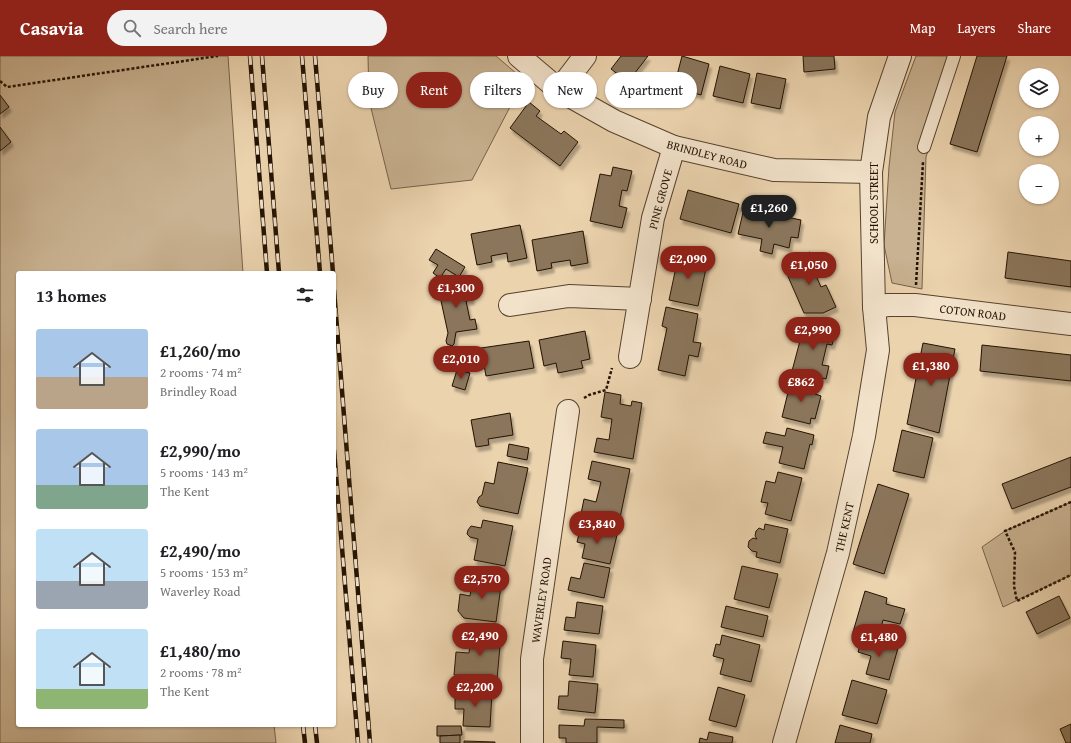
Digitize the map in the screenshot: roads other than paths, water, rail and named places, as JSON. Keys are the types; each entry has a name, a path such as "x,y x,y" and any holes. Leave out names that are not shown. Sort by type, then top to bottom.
{"street":[{"name":"BRINDLEY ROAD","path":"519,56 543,76"},
{"path":"572,72 584,56"},
{"name":"SCHOOL STREET","path":"874,307 871,172 879,117 900,56"},
{"name":"BRINDLEY ROAD","path":"591,108 614,121 674,147 774,170 871,172"},
{"name":"PINE GROVE","path":"630,358 653,218 674,147"},
{"path":"510,306 569,296 640,299"},
{"name":"COTON ROAD","path":"874,307 888,305 915,306 1071,324"},
{"name":"THE KENT","path":"784,743 838,553 864,436 878,350 874,307"},
{"name":"WAVERLEY ROAD","path":"532,743 532,659 568,411"}],"lane":[{"path":"924,147 954,56"}],"railway":[{"path":"250,56 267,271"},
{"path":"262,56 279,271"},
{"path":"302,56 320,271"},
{"path":"315,56 333,271"},
{"path":"336,315 370,743"},
{"path":"336,474 358,743"},
{"path":"303,727 305,743"},
{"path":"315,727 317,743"}]}
